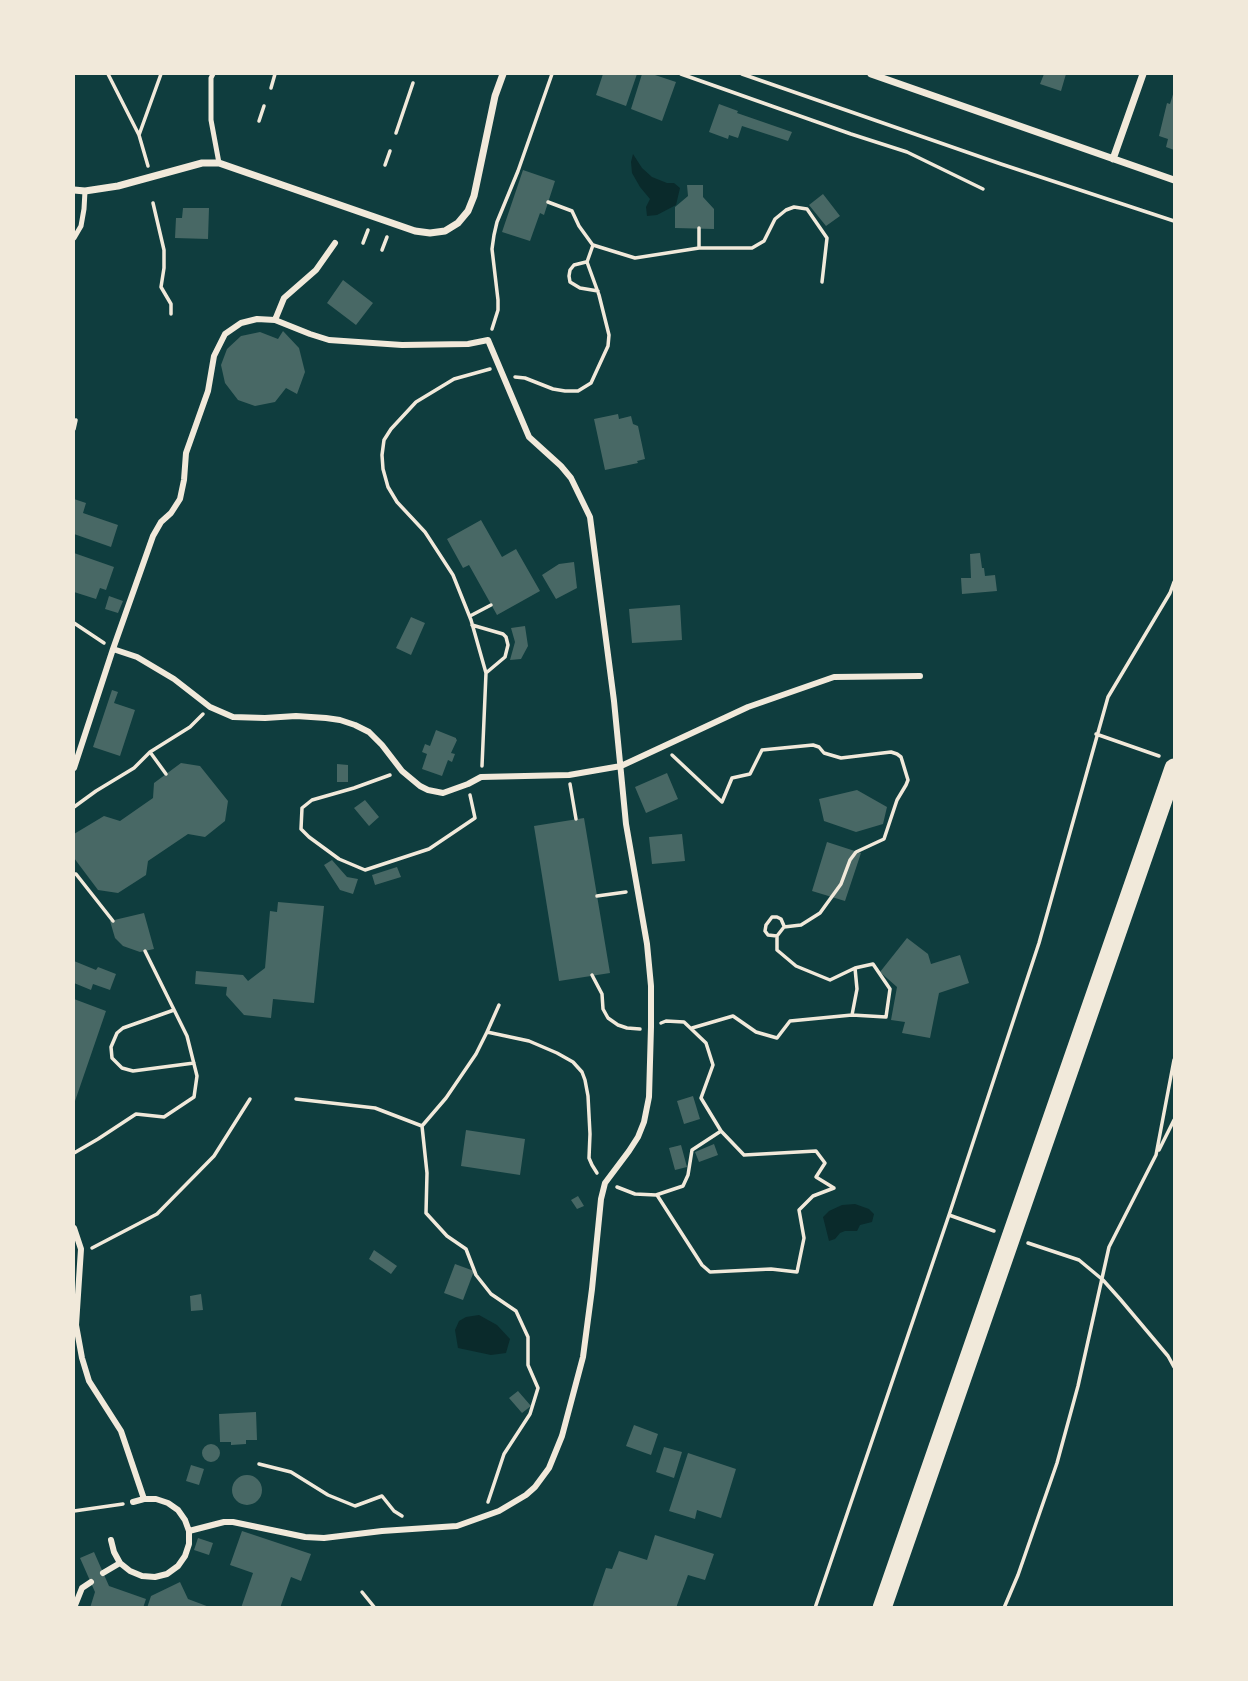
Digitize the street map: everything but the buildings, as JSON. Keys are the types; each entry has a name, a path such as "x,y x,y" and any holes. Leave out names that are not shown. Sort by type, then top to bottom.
{"highway":[{"path":"882,1608 1169,763"}],"street":[{"path":"74,190 118,186 202,163 219,163 415,231 430,233 445,230 458,223 468,211 474,196 495,96 503,74"},
{"path":"871,74 1174,180"},
{"path":"1113,159 1143,74"},
{"path":"275,320 284,298 316,270 335,243"},
{"path":"74,768 152,536 180,499 186,453 208,391 217,348 225,334 241,324 257,319 275,320 329,340 402,345 468,344 488,340 529,437 571,478 590,517 605,624 626,824 647,944 651,986 649,1097 644,1122 634,1144 605,1183 583,1357 562,1436 549,1468 535,1488 513,1503 457,1526 324,1538 304,1537 233,1522 189,1531"},
{"path":"113,649 156,667 210,707 233,717 296,716 340,720 369,732 402,771 420,786 436,792 448,792 481,777 569,775 621,766 748,707 834,677 920,676"},
{"path":"74,1228 81,1254 76,1325 84,1366 92,1387 121,1431 144,1499"},
{"path":"111,1540 120,1563 142,1576 167,1574 186,1556 190,1544 189,1531 178,1510 156,1499 133,1502"},
{"path":"103,1573 120,1563"},
{"path":"74,1608 82,1588 91,1581"}],"lane":[{"path":"213,74 211,120 219,163"},
{"path":"74,238 81,226 85,191"}],"path":[{"path":"108,74 139,135 149,168"},
{"path":"139,135 161,74"},
{"path":"271,88 275,74"},
{"path":"488,340 498,310 492,249 497,222 552,74"},
{"path":"681,74 907,152 983,189"},
{"path":"742,74 1174,221"},
{"path":"396,132 413,83"},
{"path":"259,121 264,106"},
{"path":"385,165 390,150"},
{"path":"548,202 572,211 593,245 635,258 699,248 752,247 764,241 775,219 786,210 794,207 807,209 827,238 822,282"},
{"path":"153,203 164,250 161,287 171,304 171,314"},
{"path":"699,228 699,248"},
{"path":"363,243 368,230"},
{"path":"382,250 387,237"},
{"path":"503,376 525,377 565,391 578,391 591,383 608,346 609,335 598,291 587,262 593,245"},
{"path":"587,262 579,263 569,270 570,282 580,288 598,291"},
{"path":"481,777 485,673 470,616 453,575 425,532 397,502 388,486 382,455 384,440 391,429 416,402 454,379 498,366"},
{"path":"74,429 76,421"},
{"path":"815,1608 951,1216 1039,943 1108,697 1174,582"},
{"path":"470,616 491,605"},
{"path":"74,623 113,649"},
{"path":"472,625 506,637 508,645 505,657 485,673"},
{"path":"74,807 134,768 150,752 190,727 210,707"},
{"path":"1097,734 1169,763"},
{"path":"664,747 722,802 732,778 750,774 762,750 813,745 824,753 841,758 891,752 901,757 908,780 897,800 884,839 856,852 850,859 841,884 820,913 801,925 784,926"},
{"path":"150,752 166,774"},
{"path":"402,771 312,800 302,808 302,829 339,859 365,870 429,849 475,818 468,784"},
{"path":"569,775 576,819"},
{"path":"74,874 113,921"},
{"path":"597,895 637,891"},
{"path":"777,936 768,935 765,925 772,917 777,917 784,926"},
{"path":"692,1028 733,1016 756,1032 776,1038 790,1021 852,1015 886,1017 890,989 873,964 855,968 830,980 796,966 777,950 777,936 784,926"},
{"path":"74,1153 136,1114 164,1116 194,1097 197,1076 187,1036 145,951"},
{"path":"852,1015 857,989 855,968"},
{"path":"592,975 602,994 604,1013 612,1022 636,1030 666,1021 684,1022 706,1043 713,1065 701,1098 721,1131 744,1155 816,1151 825,1163 816,1177 834,1188 813,1196 799,1210 804,1238 797,1272 771,1269 710,1272 702,1265 656,1195"},
{"path":"483,1517 503,1454 530,1414 538,1388 528,1365 528,1337 516,1311 491,1294 476,1275 466,1249 447,1236 426,1213 427,1173 422,1126 446,1098 476,1054 499,1005"},
{"path":"174,1010 123,1028 117,1033 111,1047 112,1058 122,1068 133,1071 194,1063"},
{"path":"487,1032 540,1044 579,1067 588,1096 589,1158 605,1183 635,1194 656,1195 683,1186 688,1175 692,1150 721,1131"},
{"path":"1156,1155 1174,1060"},
{"path":"81,1254 157,1214 214,1156 250,1099"},
{"path":"296,1100 375,1108 422,1126"},
{"path":"1004,1608 1057,1463 1078,1386 1109,1247 1174,1120"},
{"path":"1069,1257 1079,1260 1103,1280 1168,1356 1174,1367"},
{"path":"259,1464 290,1472 328,1495 355,1506 382,1496 394,1511 421,1530"},
{"path":"74,1511 133,1502"},
{"path":"362,1592 375,1608"}],"water":[{"path":"633,154 652,177 674,183 680,188 676,205 657,215 647,216 646,207 650,199 632,173"},
{"path":"855,1204 874,1214 872,1222 860,1225 857,1231 840,1233 829,1241 823,1217 842,1205"},
{"path":"479,1315 497,1325 510,1339 506,1353 491,1355 458,1348 455,1330 459,1321"}]}
